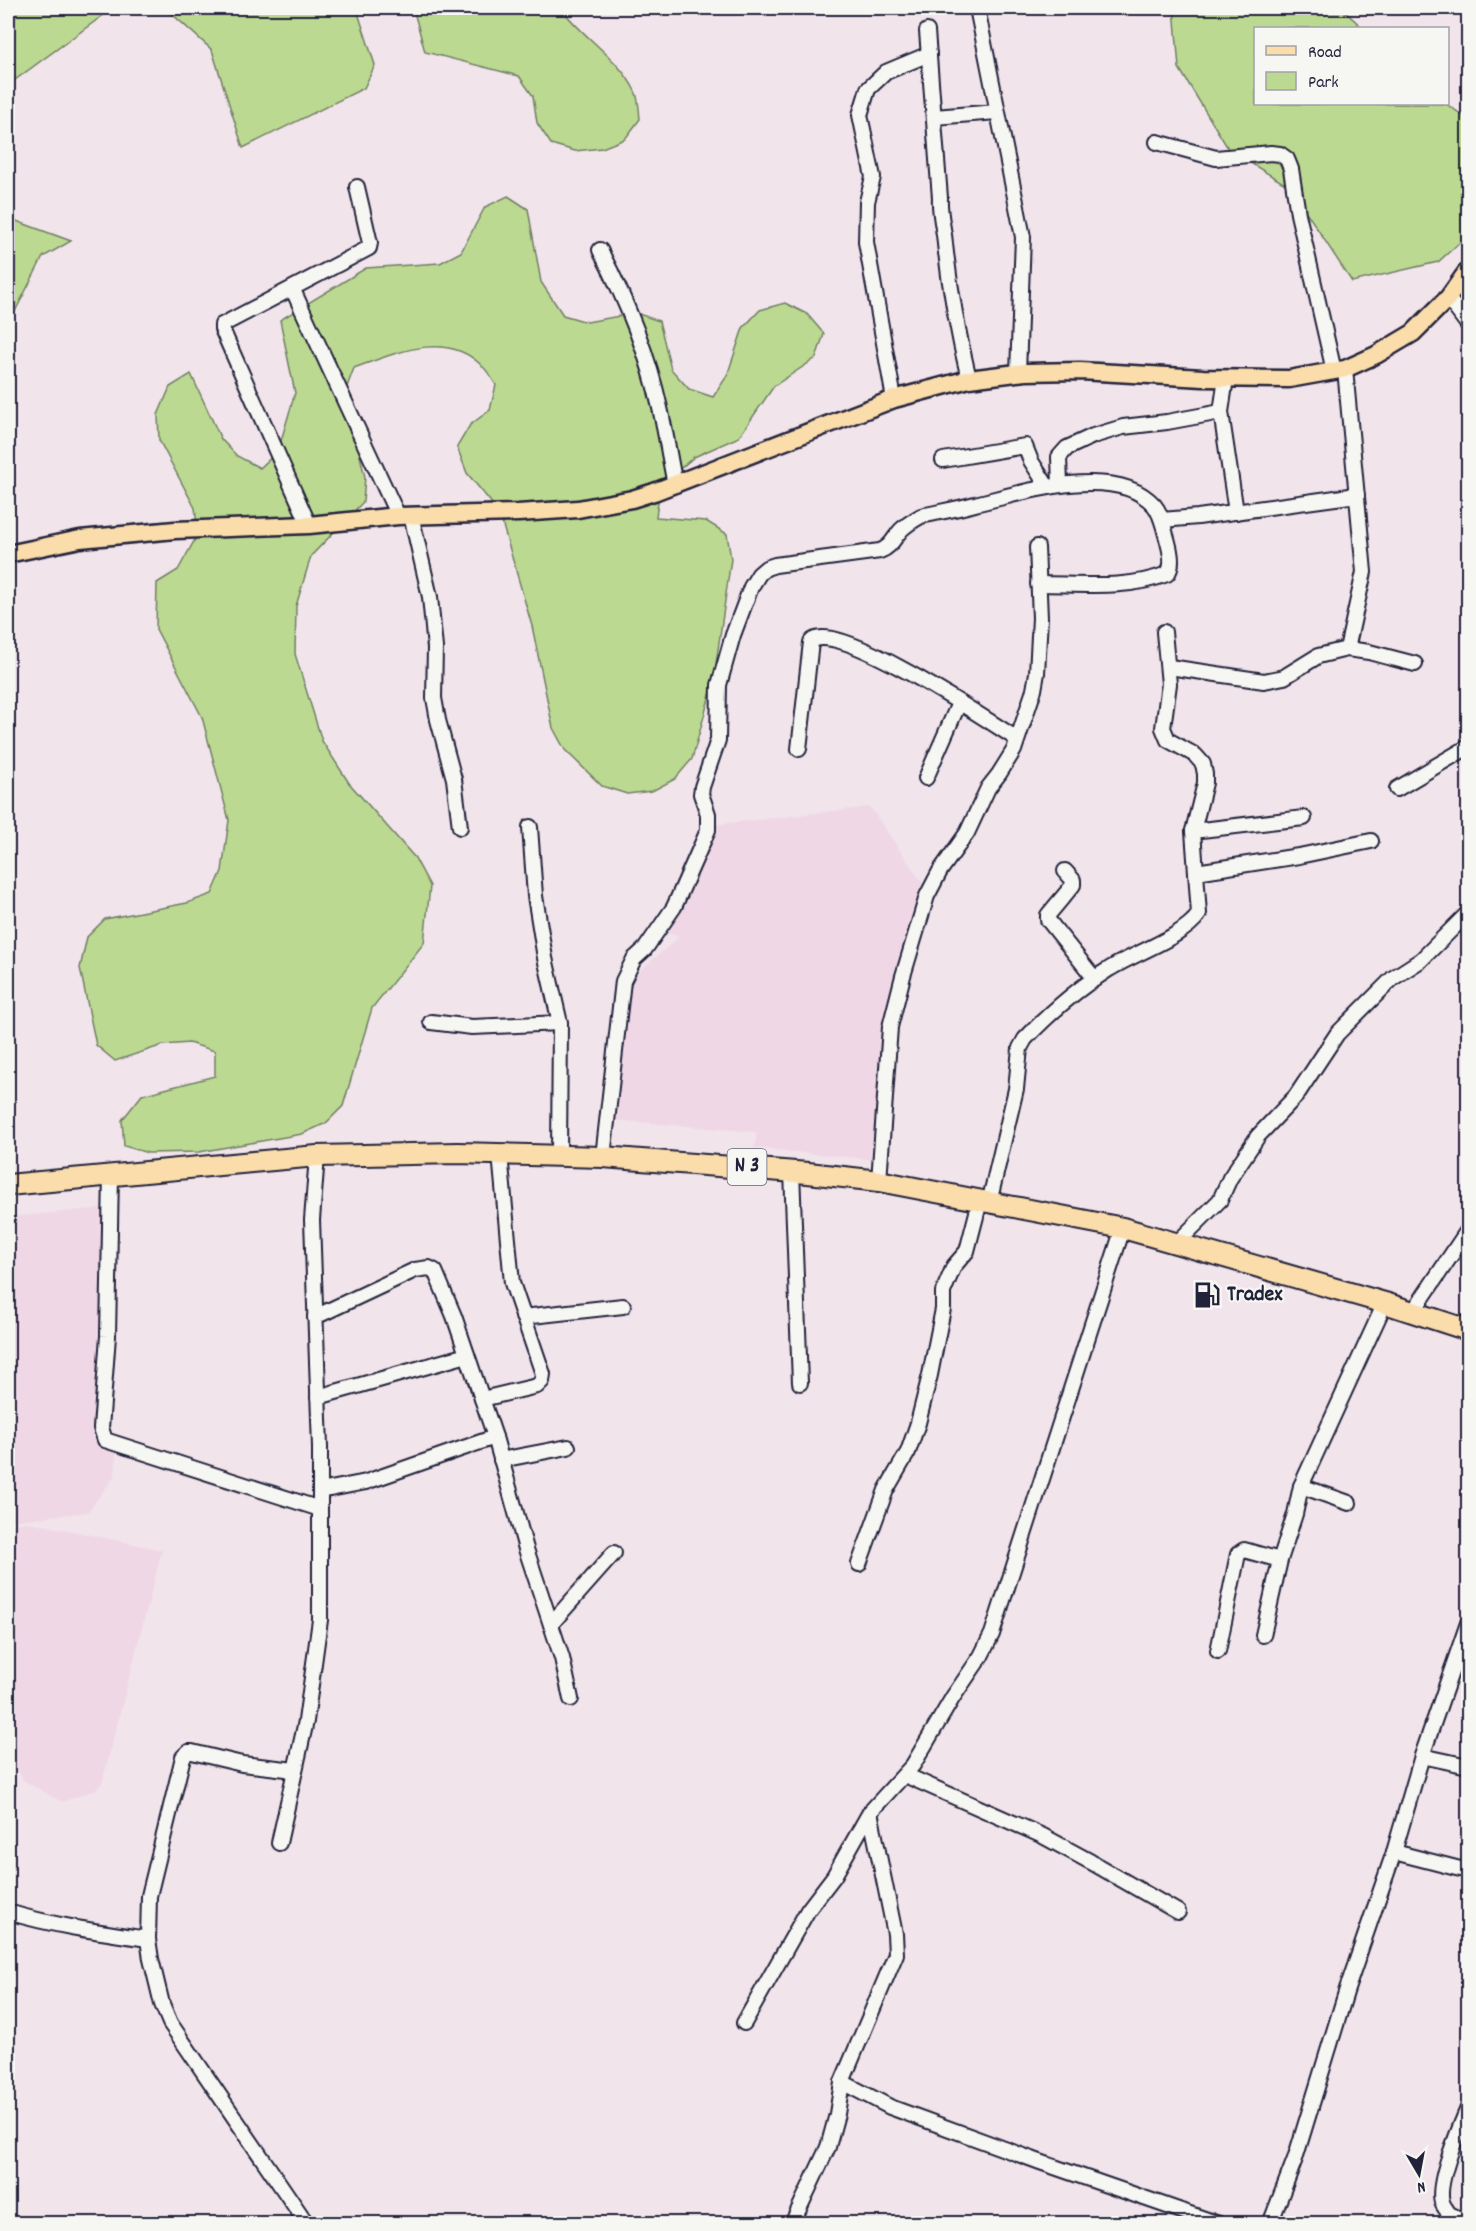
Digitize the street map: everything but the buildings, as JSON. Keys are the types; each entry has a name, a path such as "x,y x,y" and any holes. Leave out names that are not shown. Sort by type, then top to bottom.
{"highway":[{"name":"N 3","path":"8,1185 317,1156 458,1152 603,1157 792,1171 879,1181 1123,1228 1385,1303 1468,1330"}],"main road":[{"path":"8,554 80,539 175,530 309,525 405,516 578,509 632,499 675,485 894,399 969,379 1018,373 1080,371 1226,378 1289,378 1340,370 1376,355 1413,333 1448,298 1468,270"}],"street":[{"path":"977,8 1023,237 1018,373"},
{"path":"927,31 940,198 939,213 954,312 969,379"},
{"path":"894,399 866,242 867,202 873,177 860,115 868,89 886,72 929,54"},
{"path":"934,117 997,112"},
{"path":"1157,142 1216,158 1280,154 1287,159 1291,169 1298,214 1340,370 1357,495 1364,572 1347,649"},
{"path":"309,525 222,329 225,322 293,290 369,248 370,243 357,187"},
{"path":"600,250 622,293 638,335 660,407 675,485"},
{"path":"293,290 405,516 430,597 435,648 435,698 438,720 454,779 460,827"},
{"path":"1448,298 1468,325"},
{"path":"1226,378 1221,412 1236,512"},
{"path":"1053,486 1059,457 1067,448 1094,436 1123,427 1221,412"},
{"path":"943,460 1024,446 1031,461 1053,486"},
{"path":"603,1157 623,981 633,959 645,949 674,907 708,830 708,814 701,794 718,740 719,685 733,635 751,587 759,574 775,565 880,551 889,547 911,521 921,516 1053,486 1082,484 1123,486 1153,504 1168,541 1171,567 1167,574 1139,582 1116,585 1038,584"},
{"path":"1161,520 1198,518 1357,495"},
{"path":"879,1181 890,1027 927,896 940,871 967,833 981,800 1014,750 1034,690 1037,673 1037,547"},
{"path":"859,1564 886,1490 908,1452 915,1433 943,1309 943,1292 954,1266 967,1251 985,1202 1016,1089 1020,1048 1034,1030 1107,970 1181,931 1199,914 1193,831 1205,783 1205,774 1203,764 1195,755 1174,745 1163,728 1169,684 1164,632"},
{"path":"799,749 811,642 814,638 823,637 841,640 883,657 1017,739"},
{"path":"1168,667 1263,681 1284,677 1318,656 1347,649 1369,652 1415,664"},
{"path":"926,778 959,703"},
{"path":"1397,789 1468,747"},
{"path":"1193,831 1304,818"},
{"path":"530,827 535,896 545,958 560,1023 559,1156"},
{"path":"1196,872 1299,856 1371,841"},
{"path":"1065,871 1073,880 1073,885 1048,915 1048,920 1095,979"},
{"path":"1177,1243 1220,1200 1230,1178 1258,1136 1296,1096 1337,1034 1393,978 1421,960 1468,913"},
{"path":"431,1022 472,1027 560,1023"},
{"path":"482,1399 537,1386 542,1381 543,1374 512,1282 500,1154"},
{"path":"279,1843 306,1721 320,1620 320,1491 312,1220 317,1156"},
{"path":"792,1171 800,1383"},
{"path":"111,1174 108,1336 101,1428 105,1440 320,1509"},
{"path":"744,2023 808,1910 834,1876 870,1812 914,1765 953,1697 981,1656 992,1634 1123,1228"},
{"path":"1413,1312 1468,1230"},
{"path":"315,1317 415,1270 429,1268 435,1271 495,1437 567,1675 572,1699"},
{"path":"1263,1635 1280,1560 1301,1486 1385,1303"},
{"path":"523,1317 623,1306"},
{"path":"318,1397 467,1355"},
{"path":"320,1491 366,1482 495,1437"},
{"path":"501,1460 568,1447"},
{"path":"1301,1486 1349,1503"},
{"path":"1218,1651 1238,1554 1244,1550 1280,1560"},
{"path":"550,1624 614,1553"},
{"path":"1270,2223 1295,2159 1347,1989 1394,1852 1422,1756 1468,1623"},
{"path":"295,1770 242,1764 192,1752 188,1752 183,1757 149,1896 148,1939 162,2004 170,2023 307,2223"},
{"path":"1422,1756 1468,1766"},
{"path":"905,1776 1043,1836 1178,1912"},
{"path":"792,2223 828,2147 837,2114 842,2082 896,1954 895,1934 870,1812"},
{"path":"1394,1852 1468,1871"},
{"path":"8,1912 64,1926 148,1939"},
{"path":"842,2082 890,2108 1219,2223"},
{"path":"1468,2108 1455,2138 1443,2181 1441,2200 1449,2214 1468,2222"}],"shaded area":[{"path":"870,807 926,888 913,924 882,1041 878,1160 754,1148 757,1132 612,1120 628,981 679,937 665,932 712,825"},
{"path":"105,1208 96,1442 116,1454 115,1475 88,1512 8,1521 8,1217"},
{"path":"29,1522 162,1550 102,1783 95,1790 62,1802 24,1781 8,1752 8,1525"}],"green space":[{"path":"8,8 113,8 8,85"},
{"path":"150,8 360,8 359,16 375,65 364,88 243,148 212,50 172,14"},
{"path":"413,8 561,8 628,79 636,94 640,119 625,139 602,148 575,151 551,144 537,123 533,96 519,76 425,52"},
{"path":"1174,8 1341,8 1362,27 1254,27 1254,105 1447,105 1468,119 1468,235 1438,262 1352,282 1290,187 1229,150 1179,68"},
{"path":"508,196 528,209 541,282 563,315 587,322 636,313 659,321 671,369 689,389 713,397 727,376 743,328 760,310 785,303 807,314 824,334 816,358 774,386 739,437 694,457 660,486 656,517 706,521 727,534 731,559 713,684 692,759 675,779 652,791 627,794 602,786 565,750 553,728 532,626 499,512 467,473 457,447 470,425 490,410 496,385 486,370 468,355 453,349 436,347 402,351 354,368 345,392 365,477 363,502 311,556 296,606 295,654 322,741 349,783 415,858 430,886 424,943 372,1008 343,1106 326,1123 302,1134 199,1152 148,1153 124,1146 122,1120 142,1095 215,1076 215,1051 189,1043 163,1045 115,1061 96,1045 80,968 87,937 105,919 187,903 212,894 222,871 229,820 202,717 156,629 157,583 178,570 198,534 195,508 159,440 158,415 170,387 191,374 221,439 237,456 260,468 278,451 295,393 280,320 366,268 440,263 461,252 485,207"},
{"path":"8,218 71,241 43,257 8,325"}],"place":[{"name":"Tradex","path":"1207,1295"}]}
